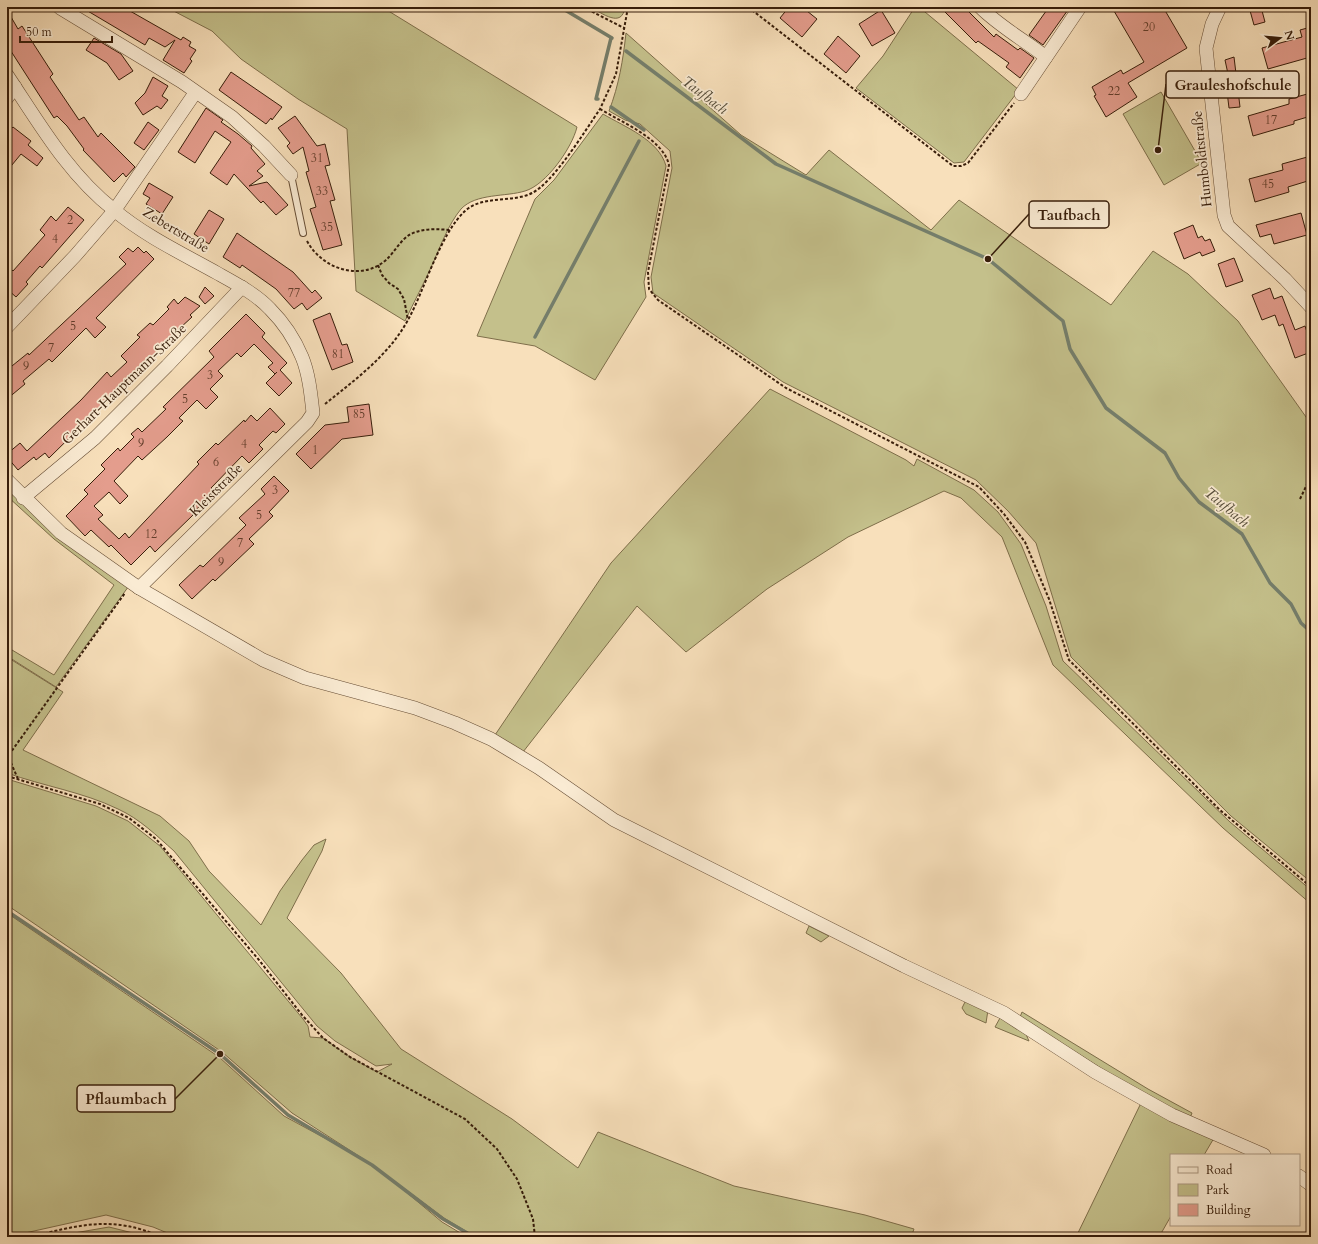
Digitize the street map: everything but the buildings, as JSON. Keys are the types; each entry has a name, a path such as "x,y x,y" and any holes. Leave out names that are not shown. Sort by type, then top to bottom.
{"street":[{"path":"980,7 995,22 1006,27 1046,56"},
{"path":"1021,94 1080,7"},
{"name":"Humboldtstraße","path":"1220,7 1212,24 1206,48 1224,215 1228,226 1285,278 1311,307"},
{"path":"60,8 182,82 195,93 232,117 264,146 290,175"},
{"name":"Zebertstraße","path":"7,75 56,148 87,186 114,210 147,234 242,288 270,308 291,335 302,358 310,386 313,413"},
{"path":"7,98 15,87"},
{"path":"7,327 75,256 114,210 195,93"},
{"name":"Gerhart-Hauptmann-Straße","path":"23,498 95,438 242,288"},
{"name":"Kleiststraße","path":"136,585 307,422 313,413"},
{"path":"7,480 23,498 61,533 136,585 263,660 305,678 415,708 455,723 491,740 540,768 614,820 897,962 1004,1013 1095,1072 1172,1115 1262,1154"},
{"path":"1300,1177 1311,1185"}],"lane":[{"path":"290,175 303,233"}],"path":[{"path":"583,7 624,28"},
{"path":"313,413 365,372 390,348 408,320 450,230 466,209 472,206 531,194 544,186 600,109 616,74 628,7"},
{"path":"748,7 953,166 961,166 968,163 1021,94"},
{"path":"600,109 649,138 666,155 669,165 648,272 649,289 658,300 786,388 979,487 1004,514 1025,542 1049,599 1069,660 1220,810 1311,887"},
{"path":"303,233 309,244 333,266 346,271 359,271 378,265 386,260 410,234 426,230 450,230"},
{"path":"378,265 382,275 389,283 398,289 404,299 408,320"},
{"path":"1300,499 1311,476"},
{"path":"18,779 11,763 11,752 136,585"},
{"path":"7,776 100,804 130,818 156,839 302,1015 323,1038 350,1057 465,1119 497,1149 517,1179 533,1219 535,1237"},
{"path":"30,1237 96,1224 126,1225 161,1237"}],"green space":[{"path":"166,7 382,7 577,127 570,145 557,165 549,174 533,187 517,193 475,200 461,209 456,215 442,242 405,321 356,291 347,129 298,99 241,59 212,31"},
{"path":"590,7 625,7 623,14 620,17 611,18"},
{"path":"915,7 919,7 1019,90 964,162 954,163 856,88 883,56"},
{"path":"626,33 741,135 806,175 829,150 931,230 959,200 1111,305 1153,251 1188,274 1238,321 1311,424 1311,882 1231,816 1071,657 1036,543 1008,511 976,480 783,382 653,293 651,277 672,168 670,151 640,124 625,120 609,111 620,72"},
{"path":"1161,92 1202,163 1164,185 1123,114"},
{"path":"603,114 631,129 649,142 662,157 666,166 644,282 646,297 595,380 535,346 477,336 535,199 554,180"},
{"path":"770,389 906,460 914,466 917,459 974,490 998,512 1021,544 1046,606 1063,661 1230,822 1311,890 1311,904 1223,828 1053,665 1002,537 961,498 944,491 848,537 767,589 686,652 637,606 523,752 495,735 611,563"},
{"path":"7,488 131,583 56,687 7,656 7,647 54,675 114,585 54,539 7,496"},
{"path":"7,657 63,692 23,750 160,816 189,841 209,871 261,925 280,891 302,860 314,845 326,839 322,851 287,918 341,973 401,1049 512,1119 578,1168 598,1132 734,1186 865,1215 914,1229 911,1237 476,1237 444,1218 382,1172 442,1222 467,1237 177,1237 153,1227 106,1215 7,1237 7,913 219,1057 284,1116 365,1160 292,1113 222,1052 7,905 7,779 96,806 128,821 160,846 303,1019 308,1026 310,1037 323,1038 350,1057 377,1072 392,1064 376,1066 335,1041 317,1026 174,851 141,823 126,813 105,803 7,773"},
{"path":"809,926 829,936 821,942 806,933"},
{"path":"966,1000 988,1010 986,1023 966,1014 962,1008"},
{"path":"1022,1012 1148,1089 1192,1113 1190,1118 1145,1096 1020,1017"},
{"path":"1000,1018 1024,1030 1029,1041 995,1027"},
{"path":"1141,1103 1214,1138 1205,1154 1170,1154 1170,1218 1159,1237 1076,1237"},
{"path":"109,1227 149,1237 51,1237"}],"waterway":[{"name":"Taufbach","path":"560,7 612,38"},
{"path":"598,99 596,99 611,38"},
{"name":"Taufbach","path":"626,51 776,164 988,259 1063,321 1070,349 1106,408 1165,453 1179,478 1199,502 1242,534 1270,583 1291,604 1301,623 1311,632"},
{"path":"611,107 644,130"},
{"path":"535,337 639,141"},
{"path":"7,911 220,1054 288,1115 372,1165 443,1219 474,1237"}],"place":[{"name":"Grauleshofschule","path":"1158,150"},
{"name":"Taufbach","path":"988,259"},
{"name":"Pflaumbach","path":"220,1054"}]}
